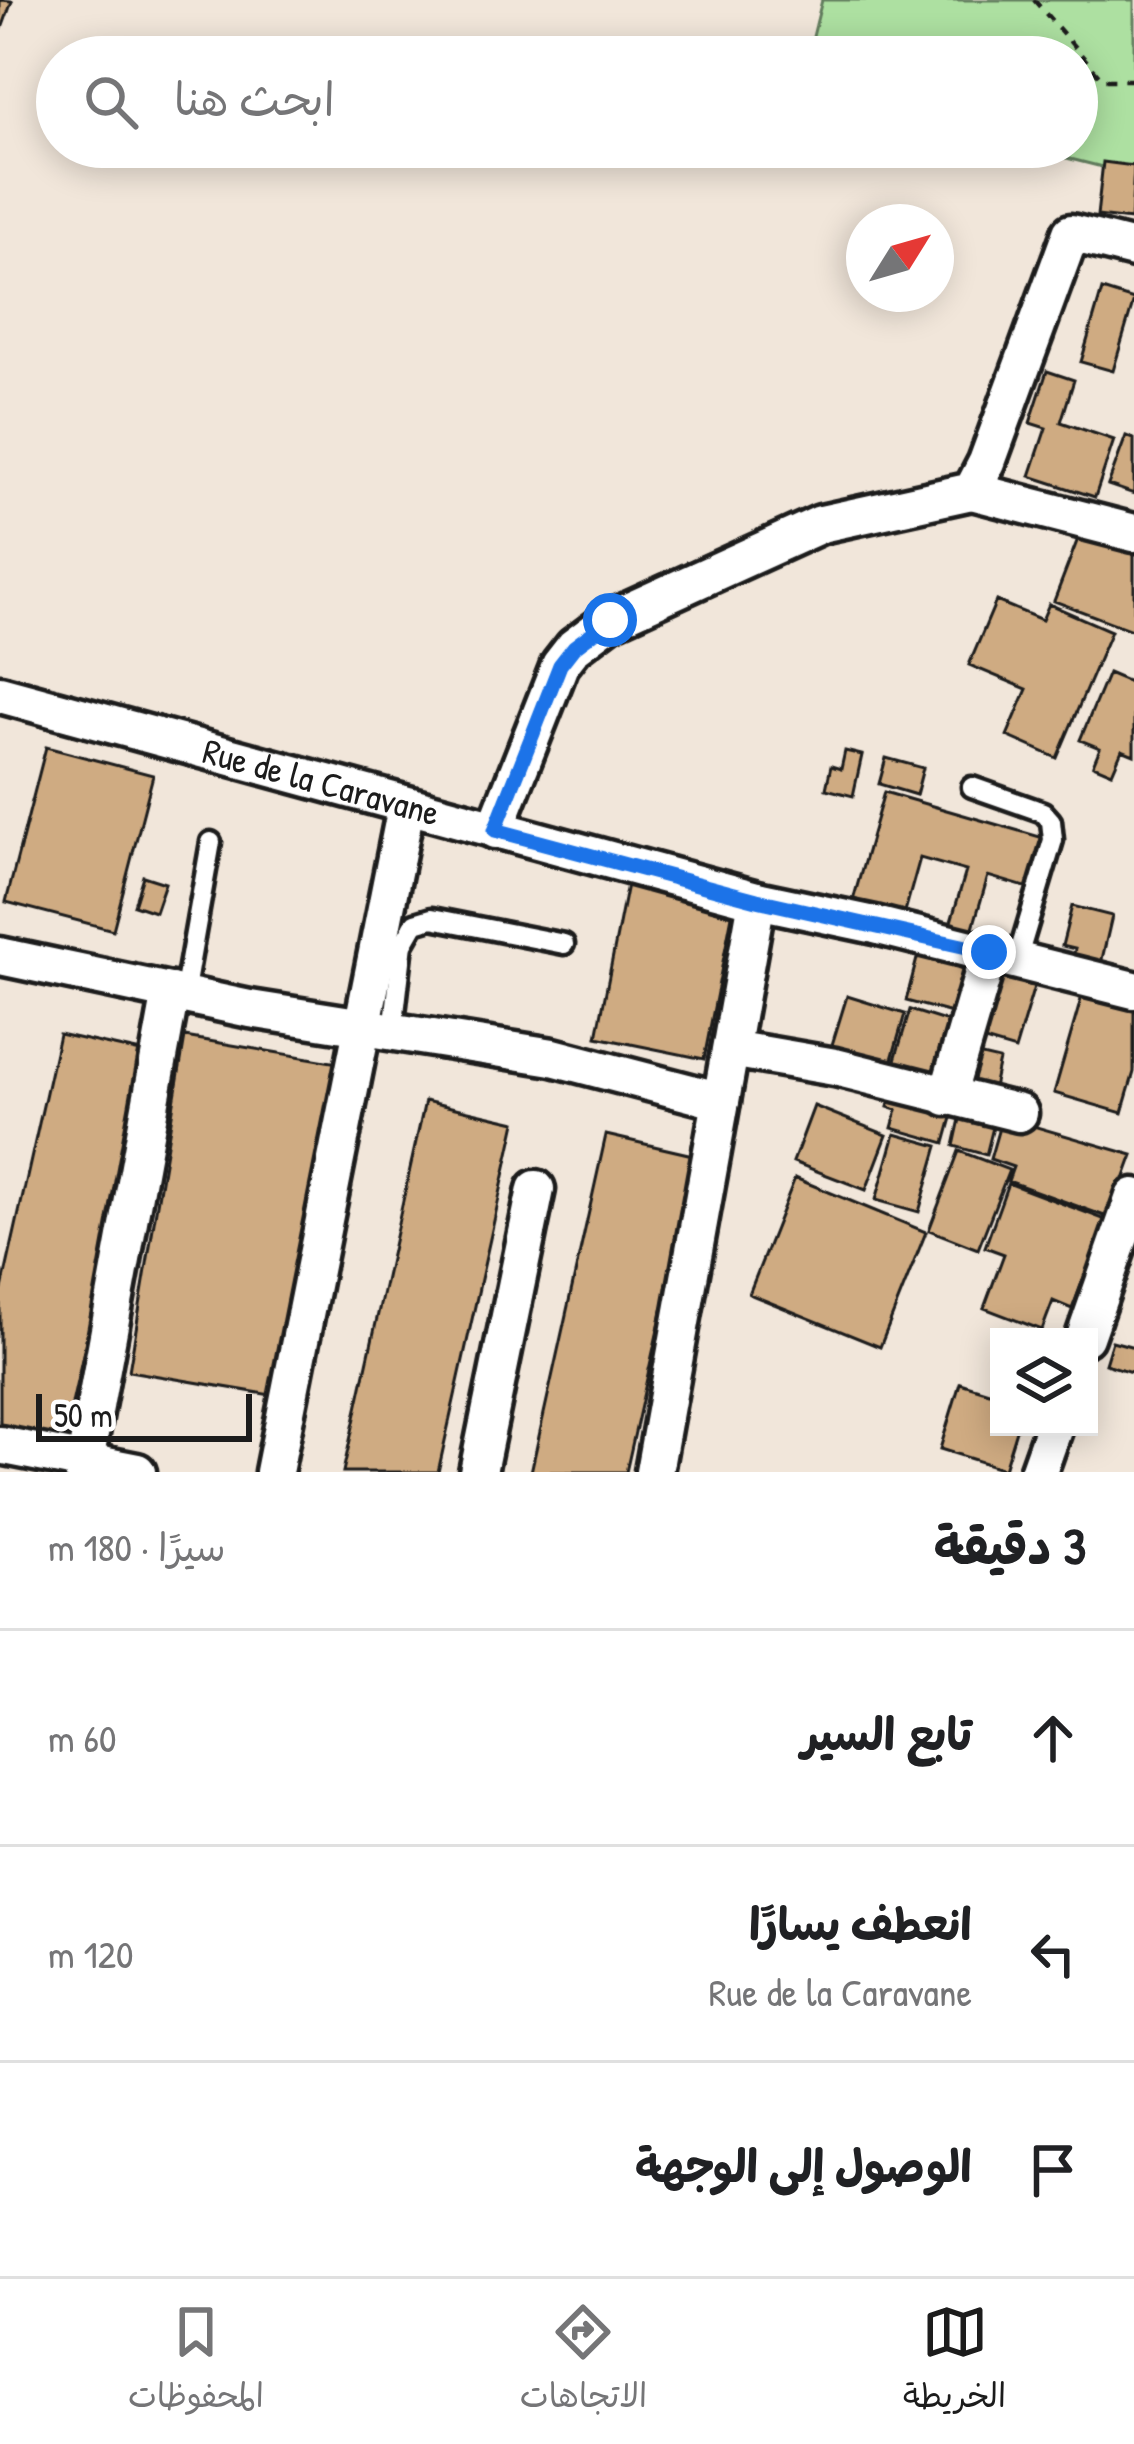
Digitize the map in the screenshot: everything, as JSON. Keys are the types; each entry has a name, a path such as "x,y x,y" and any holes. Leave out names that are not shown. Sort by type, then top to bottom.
{"street":[{"path":"972,491 987,462 1071,233 1134,248"},
{"path":"495,830 560,665 574,647 610,620 821,524 972,491 1134,533"},
{"name":"Rue de la Caravane","path":"0,694 757,900 1133,986"},
{"path":"274,1472 378,1029 406,807"},
{"path":"654,1472 757,900"},
{"path":"0,956 178,994 553,1057 721,1101"},
{"path":"947,1097 1003,956"},
{"path":"84,1467 178,994"},
{"path":"731,1049 835,1067 1019,1113"},
{"path":"478,1472 536,1189"},
{"path":"1088,1328 1134,1197"},
{"path":"1038,1472 1051,1436"},
{"path":"0,1445 84,1467 137,1472"}],"lane":[{"path":"972,787 1042,812 1051,821 1053,840 1003,956"},
{"path":"178,994 212,842"},
{"path":"378,1029 403,944 415,923 432,918 564,944"}],"path":[{"path":"1034,0 1065,36"},
{"path":"1098,74 1103,80 1134,80"}],"green space":[{"path":"822,0 1134,0 1134,175 1098,166 1098,36 813,36"}],"building":[{"path":"0,0 12,1 0,34"},
{"path":"1103,162 1134,166 1131,220 1097,216"},
{"path":"1102,290 1134,300 1113,371 1081,362"},
{"path":"1047,371 1074,380 1061,422 1114,440 1095,497 1030,476 1046,428 1030,423"},
{"path":"1126,436 1134,439 1134,494 1108,485"},
{"path":"1081,531 1134,551 1134,631 1054,601"},
{"path":"996,601 1042,620 1049,604 1111,631 1057,758 1007,736 1027,689 969,665"},
{"path":"1108,673 1134,684 1134,755 1122,750 1112,773 1093,765 1100,748 1080,740"},
{"path":"46,747 153,775 113,930 6,902"},
{"path":"845,751 862,755 853,796 826,789 831,766 841,769"},
{"path":"886,758 923,768 916,795 879,784"},
{"path":"884,792 1047,839 1032,889 988,876 972,931 950,925 966,871 920,858 901,926 850,911"},
{"path":"143,876 165,883 155,912 134,905"},
{"path":"628,879 735,900 704,1059 597,1037"},
{"path":"1072,906 1112,916 1100,968 1071,962 1075,949 1062,946"},
{"path":"920,947 973,962 959,1015 906,1001"},
{"path":"992,966 1036,980 1015,1050 971,1037"},
{"path":"1084,989 1134,1004 1134,1072 1122,1113 1054,1093"},
{"path":"847,996 905,1014 890,1066 831,1048"},
{"path":"910,1010 961,1026 941,1089 891,1073"},
{"path":"59,1034 150,1054 63,1444 0,1430 0,1298"},
{"path":"185,1037 338,1063 283,1397 129,1371"},
{"path":"969,1053 999,1060 992,1092 962,1085"},
{"path":"893,1090 955,1107 945,1143 892,1128 897,1110 888,1107"},
{"path":"425,1101 516,1122 438,1472 343,1472"},
{"path":"814,1106 887,1135 866,1190 793,1162"},
{"path":"962,1110 995,1119 986,1155 954,1146"},
{"path":"1002,1117 1133,1155 1110,1218 1008,1181 1013,1167 990,1159"},
{"path":"895,1134 938,1146 919,1212 876,1200"},
{"path":"606,1135 697,1156 626,1472 531,1472"},
{"path":"959,1151 1009,1170 978,1249 929,1230"},
{"path":"795,1178 926,1232 880,1347 749,1294"},
{"path":"1008,1183 1106,1220 1072,1309 1053,1301 1043,1328 984,1308 1004,1254 985,1247"},
{"path":"1112,1341 1134,1347 1134,1373 1105,1364"},
{"path":"960,1383 990,1392 990,1436 1014,1436 1004,1469 940,1449"}],"route":[{"path":"610,620 574,647 560,665 495,830 757,900 989,952"}]}
